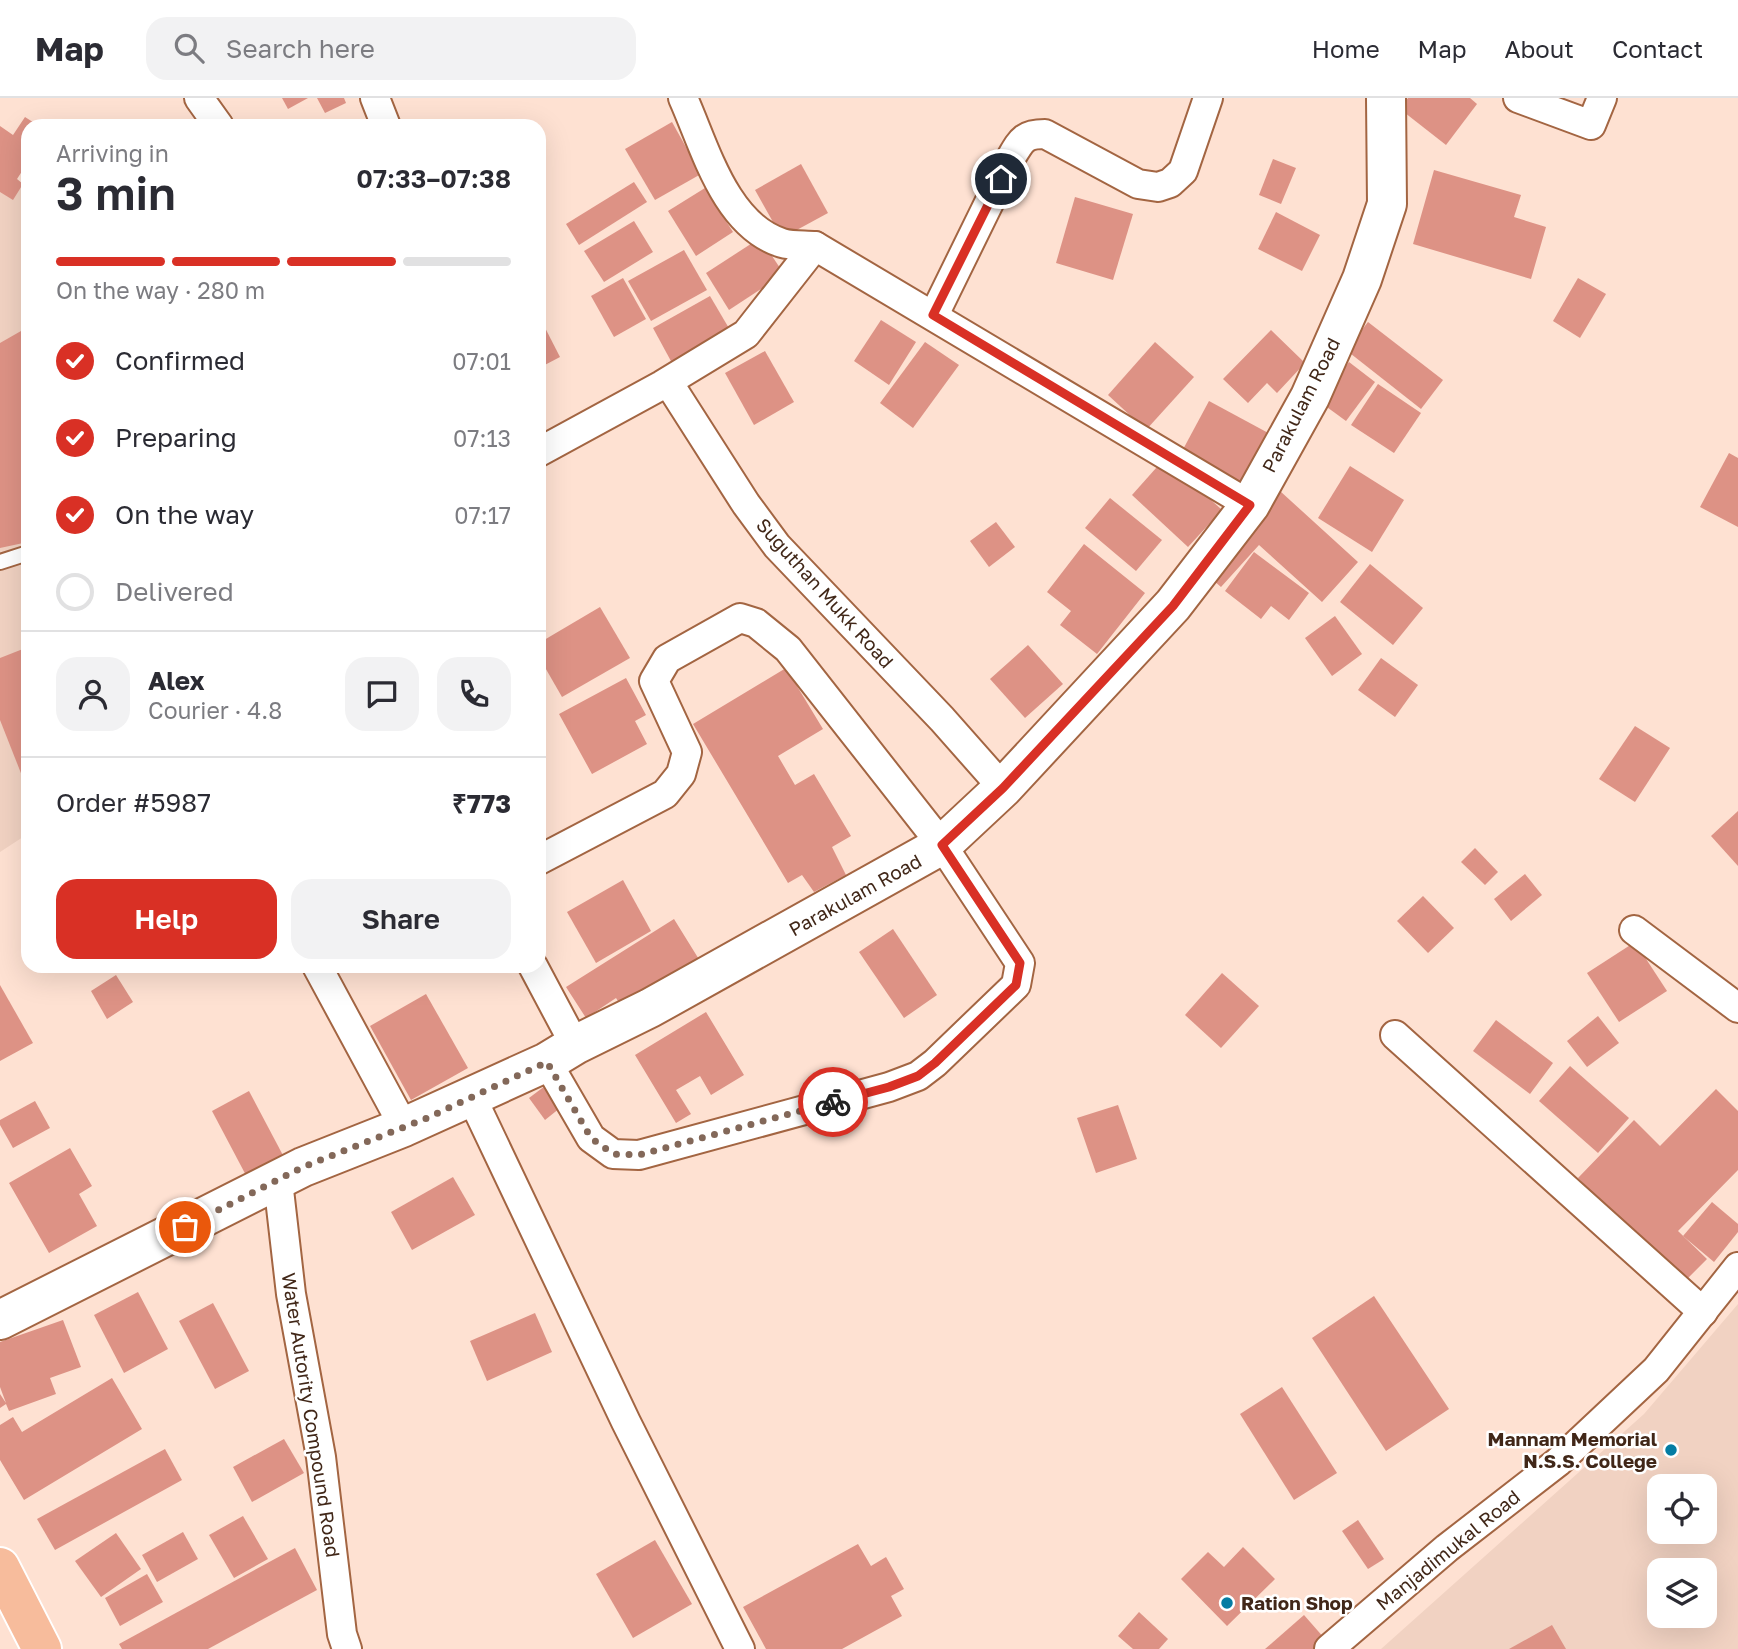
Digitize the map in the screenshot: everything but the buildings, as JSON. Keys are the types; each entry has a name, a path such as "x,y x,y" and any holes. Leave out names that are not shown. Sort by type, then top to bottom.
{"highway":[{"path":"0,1567 42,1649"},
{"path":"0,1615 17,1649"}],"street":[{"path":"200,98 214,119"},
{"path":"375,98 383,119"},
{"path":"683,98 727,199 739,215 756,229 782,243 815,246 1250,505"},
{"path":"933,315 1021,141 1031,134 1045,134 1138,184 1158,187 1170,183 1183,171 1208,98"},
{"name":"Parakulam Road","path":"0,1320 303,1167 472,1098 561,1054 650,1008 942,845 1003,788 1173,606 1250,505 1310,397 1362,279 1387,204 1386,98"},
{"path":"1518,98 1591,125 1602,98"},
{"path":"546,448 668,382 746,334 815,246"},
{"name":"Suguthan Mukk Road","path":"668,382 746,504 777,546 942,719 1003,788"},
{"path":"535,973 591,1138 613,1154 639,1155 889,1087 918,1076 1016,985 1020,963 942,845 789,649 756,623 740,618 667,659 654,681 687,752 681,774 665,794 546,856"},
{"path":"1634,930 1738,1008"},
{"path":"321,973 404,1127"},
{"path":"1395,1035 1703,1312"},
{"path":"472,1098 626,1422 740,1649"},
{"name":"Water Autority Compound Road","path":"278,1181 291,1294 321,1457 342,1634 347,1649"},
{"name":"Manjadimukal Road","path":"1329,1649 1447,1548 1558,1462 1656,1370 1738,1267"}],"lane":[{"path":"0,562 21,555"}],"shaded area":[{"path":"0,167 21,189 21,838 0,852"},
{"name":"Mannam Memorial N.S.S. College","path":"1738,1304 1738,1649 1381,1649 1644,1414"}],"way so far":[{"path":"185,1227 303,1167 427,1118 547,1062 591,1138 613,1154 639,1155 833,1102"}],"place":[{"name":"Mannam Memorial N.S.S. College","path":"1671,1450"},
{"name":"Ration Shop","path":"1227,1603"}],"route":[{"path":"833,1102 918,1076 1016,985 1020,963 942,845 1003,788 1173,606 1250,505 933,315 1001,179"}]}
